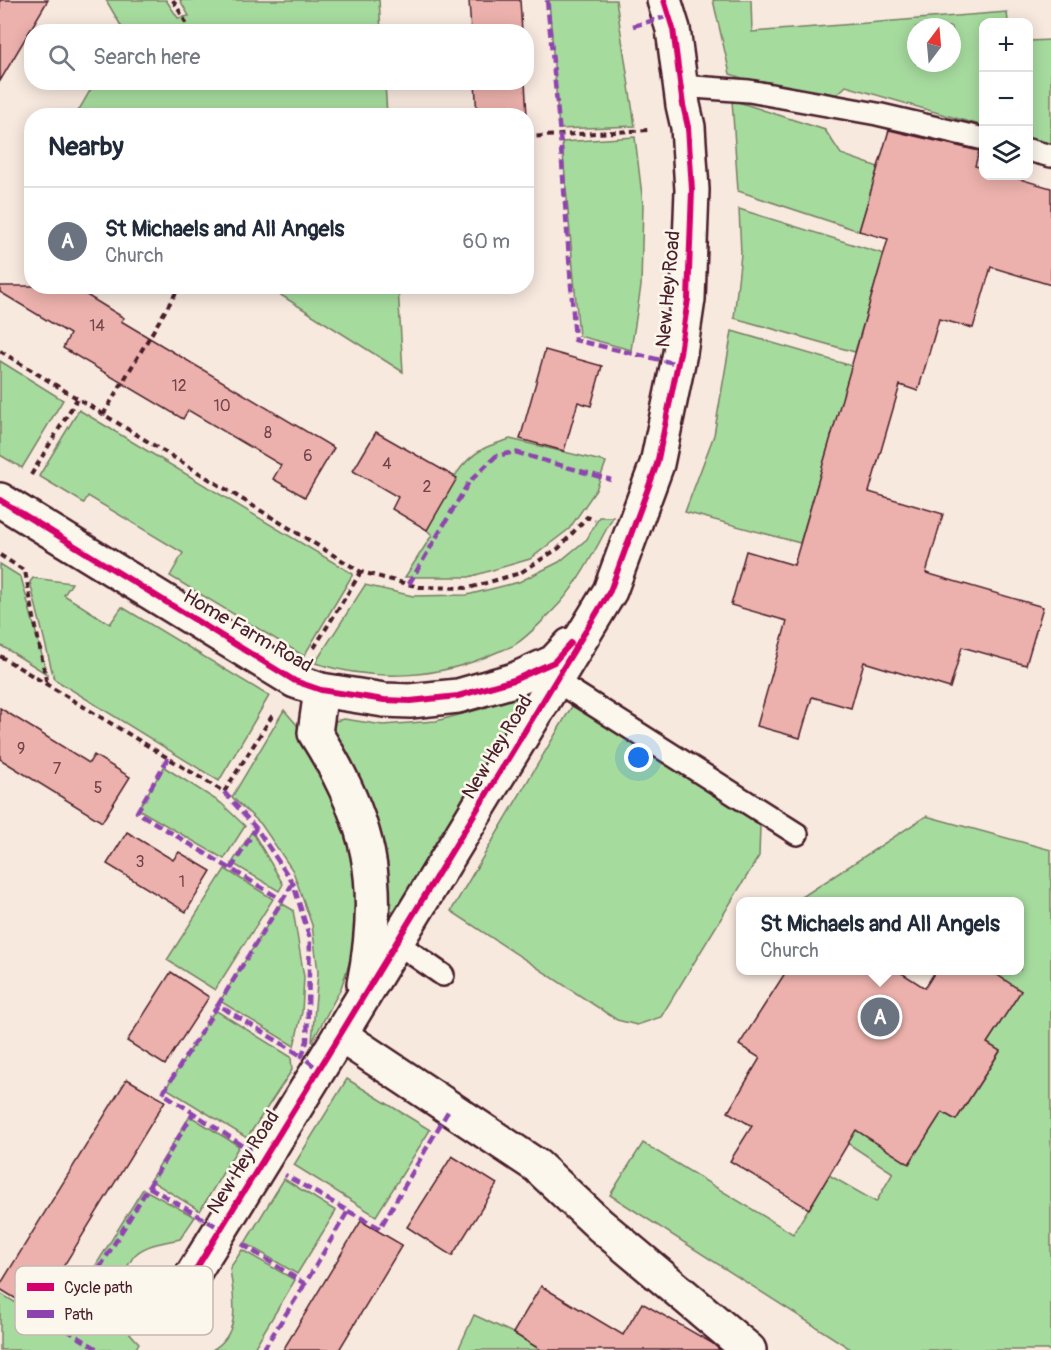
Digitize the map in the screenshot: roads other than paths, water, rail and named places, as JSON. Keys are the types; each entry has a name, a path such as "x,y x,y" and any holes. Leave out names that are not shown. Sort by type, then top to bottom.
{"street":[{"name":"New Hey Road","path":"198,1266 360,1004 610,591 657,464 680,353 688,299 692,190 688,127 680,86 674,29 664,0"},
{"name":"Home Farm Road","path":"6,504 308,686 363,697 410,700 458,696 514,680 555,662 585,628 610,591"},
{"path":"308,686 315,733 334,764 357,811 369,859 374,912 370,954 360,1004"},
{"path":"340,1035 537,1166 600,1226 749,1350"}],"lane":[{"path":"680,86 749,91 877,114 979,139"},
{"path":"1033,151 1051,156"},
{"path":"556,681 797,834"},
{"path":"397,943 443,975"}],"place":[{"name":"St Michaels and All Angels","path":"880,1017"}]}
